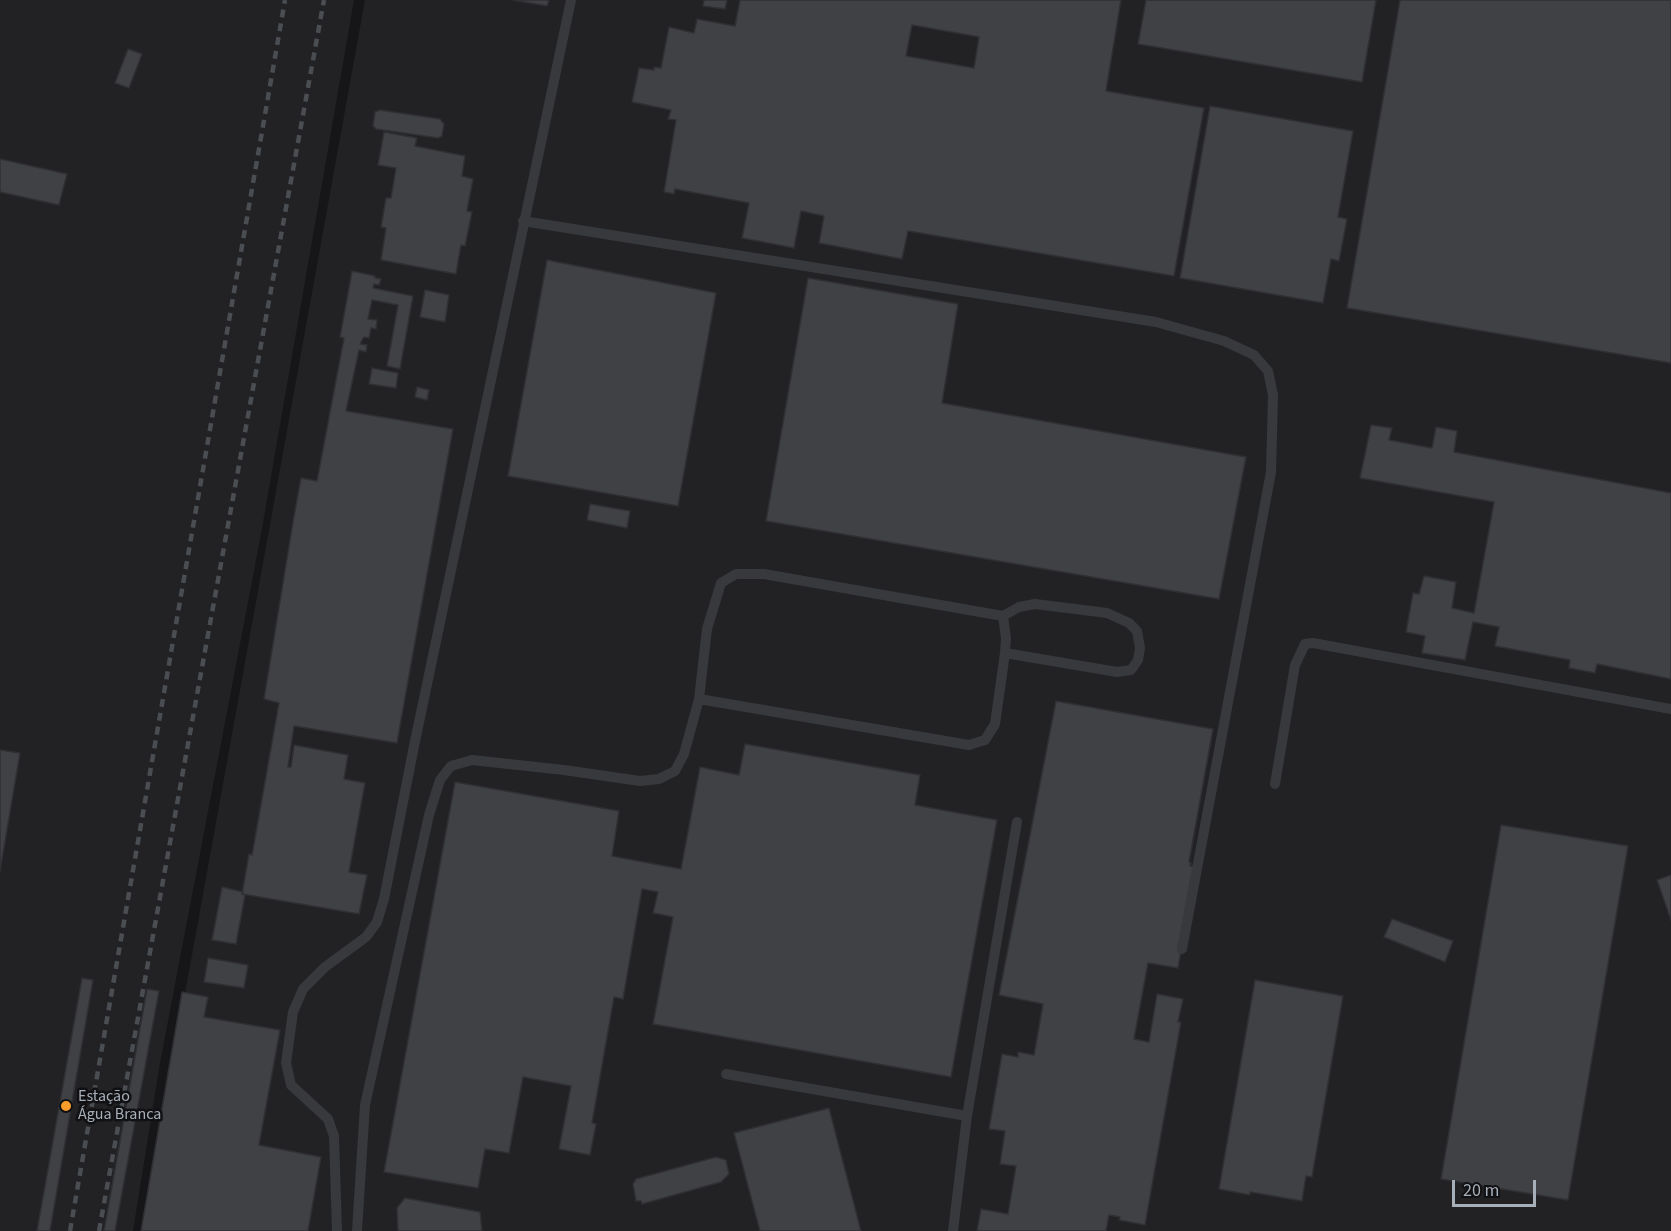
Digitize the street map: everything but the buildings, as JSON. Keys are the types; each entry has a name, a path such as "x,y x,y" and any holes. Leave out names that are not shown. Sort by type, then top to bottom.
{"lane":[{"path":"337,1231 334,1136 328,1119 291,1085 286,1063 293,1012 303,989 325,967 366,937 380,915 570,0"},
{"path":"523,220 1156,322 1224,341 1254,355 1268,371 1273,394 1271,472 1182,949"},
{"path":"357,1231 365,1105 429,815 441,780 451,766 471,760 640,781 659,779 675,771 684,754 699,699 707,629 722,584 736,574 764,574 1003,616 1019,607 1035,604 1107,613 1129,622 1137,631 1140,648 1138,660 1131,670 1117,672 1005,653"},
{"path":"699,699 969,745 985,740 995,724 1005,653 1006,638 1003,616"},
{"path":"1275,784 1295,664 1305,644 1312,643 1671,709"},
{"path":"953,1231 967,1116 1017,822"},
{"path":"726,1074 967,1116"}],"shaded area":[{"path":"0,0 354,0 261,534 160,1063 133,1231 0,1231"},
{"path":"365,0 1671,0 1671,1231 142,1231"}],"railway":[{"path":"70,1231 285,0"},
{"path":"99,1231 324,0"}],"place":[{"name":"Estação Água Branca","path":"66,1106"}]}
